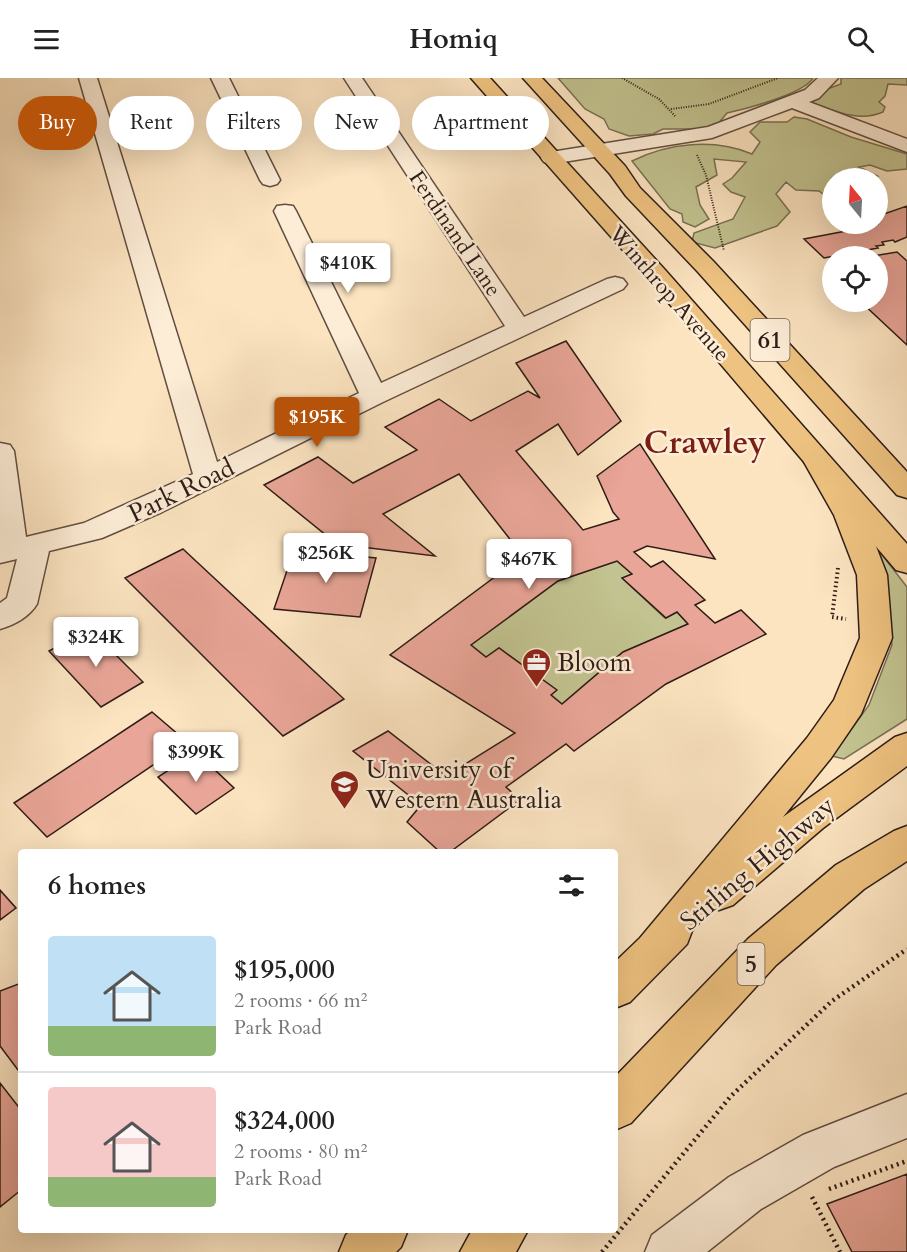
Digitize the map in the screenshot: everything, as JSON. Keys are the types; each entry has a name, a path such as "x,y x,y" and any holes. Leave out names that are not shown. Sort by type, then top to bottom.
{"main road":[{"name":"Winthrop Avenue","path":"480,78 907,562"},
{"name":"Winthrop Avenue","path":"532,78 600,151 633,192 705,267 907,489"},
{"path":"656,946 819,748 849,705 876,638 872,575 849,515 818,462"},
{"name":"Stirling Highway","path":"618,986 656,946 810,817 907,747"},
{"name":"5","path":"618,1105 762,952 850,877 907,842"},
{"path":"363,1252 381,1233"},
{"path":"484,1252 501,1233"}],"street":[{"path":"88,78 208,477"},
{"path":"220,78 270,180"},
{"name":"Ferdinand Lane","path":"353,78 519,328"},
{"path":"551,158 712,132 812,94 828,78"},
{"path":"790,101 907,146"},
{"path":"285,211 374,396"},
{"name":"Park Road","path":"16,549 92,531 152,505 374,396 615,284"},
{"path":"0,451 16,549 21,604 0,618"},
{"path":"669,1252 745,1193 819,1151 907,1116"}],"path":[{"path":"622,78 658,97 671,109 688,137 706,175 726,256"},
{"path":"671,109 709,104 778,78"},
{"path":"832,617 838,565"},
{"path":"618,1233 731,1096 832,1001 907,949"},
{"path":"840,1252 812,1196 907,1161"},
{"path":"602,1252 618,1233"}],"green space":[{"path":"558,78 813,78 798,90 787,95 727,113 717,125 696,129 663,129 653,134 629,136 609,129 604,119 585,109"},
{"path":"841,78 907,78 907,85 888,84 885,96 879,102 885,107 883,112 874,115 855,116 809,102 819,92 841,84"},
{"path":"794,117 807,119 851,137 907,154 907,169 888,171 888,168 870,165 859,167 861,168 822,168 822,193 819,191 796,190 786,182 776,194 790,212 777,226 715,248 692,242 694,233 733,219 745,197 731,192 723,184 732,178 746,162 714,159 717,175 696,187 700,205 709,219 695,227 683,222 682,214 670,209 632,161 661,150 707,144 752,154 760,142 750,132 760,122 787,122"},
{"path":"866,534 907,587 907,719 844,759 832,756 869,705 892,645 886,584"},
{"path":"617,561 632,574 623,579 665,618 677,612 688,624 623,652 562,704 551,695 556,690 499,648 486,657 471,645 558,581"}],"building":[{"path":"907,206 907,237 895,242 893,240 882,242 884,245 876,246 822,246 822,256 804,239 830,234 888,234 888,213"},
{"path":"897,252 907,261 907,345 872,312 888,312 888,254"},
{"path":"566,341 621,421 578,455 558,424 516,451 583,530 619,519 613,512 597,476 640,444 715,559 647,546 634,552 651,567 663,561 705,600 695,605 715,623 741,610 766,634 666,684 574,751 566,744 506,787 520,800 454,849 437,849 407,822 421,805 353,751 388,731 446,776 515,733 390,655 523,556 459,474 383,514 435,556 337,544 264,485 318,457 353,483 417,450 385,427 439,399 471,421 528,391 540,398 516,363","holes":["617,561 632,574 622,578 666,618 677,612 688,624 623,652 562,704 551,695 557,690 499,648 486,657 471,645 558,581"]},
{"path":"183,549 344,699 283,736 125,578"},
{"path":"294,550 376,558 360,617 274,609"},
{"path":"90,629 143,682 101,707 49,651"},
{"path":"152,712 187,742 47,837 14,803"},
{"path":"196,752 234,788 196,814 158,777"},
{"path":"0,890 16,908 0,920"},
{"path":"18,984 18,1070 0,1046 0,991"},
{"path":"0,1083 18,1106 18,1192 0,1207"},
{"path":"907,1174 907,1252 852,1252 827,1204"}],"place":[{"name":"Bloom","path":"536,688"},
{"name":"University of Western Australia","path":"345,810"}],"district":[{"name":"Crawley","path":"705,442"}]}
